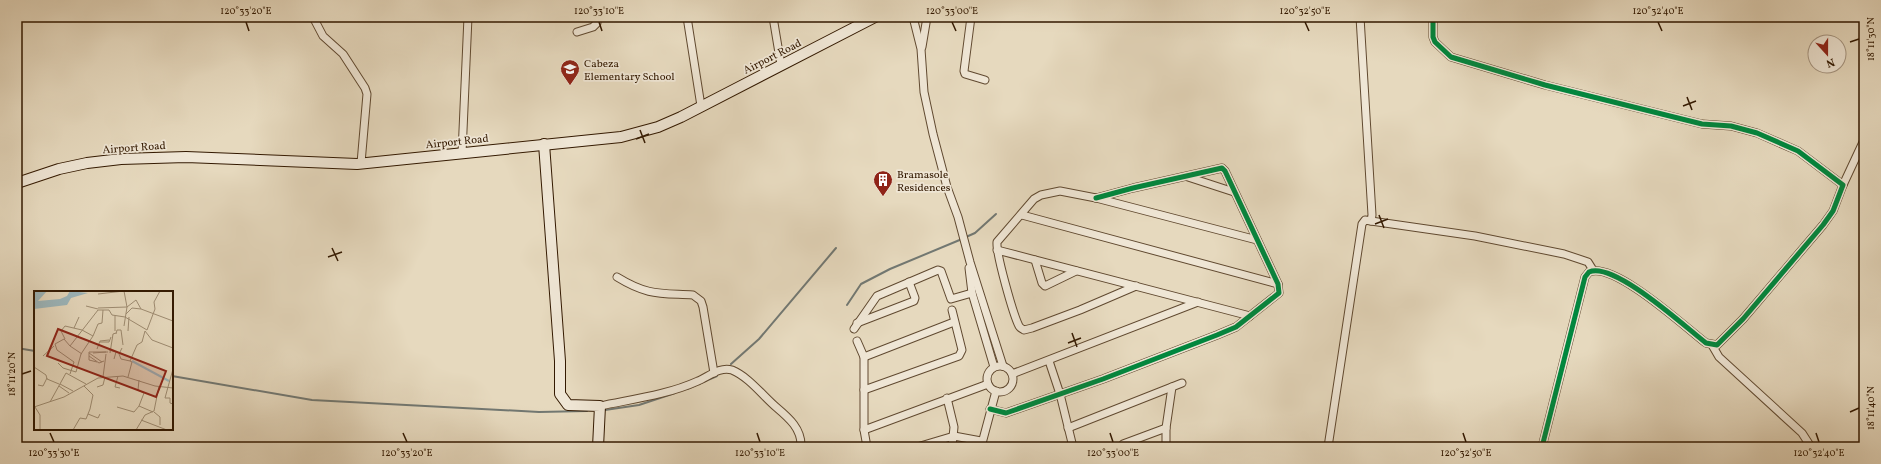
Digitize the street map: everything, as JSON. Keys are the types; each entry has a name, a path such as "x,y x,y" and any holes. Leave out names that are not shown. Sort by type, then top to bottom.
{"main road":[{"name":"Airport Road","path":"17,183 59,169 87,163 143,158 186,157 361,163 621,137 658,127 875,17"},
{"path":"544,144 560,361 560,394 568,405 600,406 598,447"}],"street":[{"path":"313,17 323,36 343,54 365,88 367,94 361,163"},
{"path":"462,153 468,17"},
{"path":"577,32 595,26 597,23 597,17"},
{"path":"687,17 701,106"},
{"path":"773,17 781,65"},
{"path":"913,17 921,49 924,92 933,134 947,187 958,216 970,262 1003,366"},
{"path":"921,49 927,17"},
{"path":"971,17 964,71 965,74 985,80"},
{"path":"1360,17 1363,85 1371,183 1372,221"},
{"path":"1433,17 1433,37 1435,42 1451,57 1545,86 1702,124 1731,126 1757,133 1798,151 1843,185"},
{"path":"1712,345 1721,342 1743,319 1823,225 1833,211 1843,185 1864,140"},
{"path":"990,409 1006,413 1217,335 1236,327 1279,293 1278,284 1225,171 1222,168 1096,198"},
{"path":"1188,177 1234,192"},
{"path":"1136,286 1080,310 1024,330 1019,326 997,250 998,239 1022,215 1034,199 1050,192 1060,191 1096,198 1257,240"},
{"path":"1022,215 1278,284"},
{"path":"1328,447 1362,224 1365,220 1467,235 1564,254 1588,262 1593,270"},
{"path":"997,250 1250,316"},
{"path":"1035,260 1042,283 1045,286 1076,271"},
{"path":"970,262 969,274 972,293 994,367"},
{"path":"909,282 915,298 914,301 855,326 877,296 909,282 940,270 951,299 972,293"},
{"path":"1542,447 1585,278 1589,272 1593,270 1604,272 1636,289 1674,316 1700,338 1712,345 1719,357 1802,433 1811,447"},
{"path":"617,277 637,289 648,292 694,295 698,297 705,314 714,373"},
{"path":"1012,374 1049,361 1198,302"},
{"path":"864,390 959,356 962,350 952,310"},
{"path":"864,357 954,322"},
{"path":"982,330 990,328"},
{"path":"857,341 864,357 864,430 867,447"},
{"path":"1049,361 1060,394 1073,447"},
{"path":"1003,366 1012,374 1013,381 1010,388 1003,392 996,391 988,384 988,372 994,367 1003,366"},
{"path":"600,406 663,393 697,381 714,373 726,369 732,370 791,420 799,432 801,447"},
{"path":"1068,428 1182,383"},
{"path":"864,430 988,384"},
{"path":"1166,447 1166,428 1172,387"},
{"path":"917,447 954,436 981,444 996,391"},
{"path":"947,398 954,421 952,447"},
{"path":"1123,444 1166,428"}],"waterway":[{"path":"966,237 975,233 996,214"},
{"path":"847,305 861,284 890,269 962,239"},
{"path":"731,364 759,339 836,248"},
{"path":"17,348 34,351"},
{"path":"173,376 312,400 539,412 587,411"},
{"path":"687,389 717,376"},
{"path":"605,410 639,405 675,393"}],"cycle path":[{"path":"1433,17 1433,37 1435,42 1451,57 1545,85 1702,124 1731,126 1757,133 1798,151 1843,185 1833,211 1823,225 1743,319 1717,345 1706,343 1649,297 1631,285 1615,276 1600,271 1589,272 1585,277 1542,447"},
{"path":"990,409 1006,413 1103,379 1217,335 1236,327 1279,293 1278,284 1225,171 1222,168 1096,198"}],"place":[{"name":"Cabeza Elementary School","path":"570,86"},
{"name":"Bramasole Residences","path":"883,197"}]}
